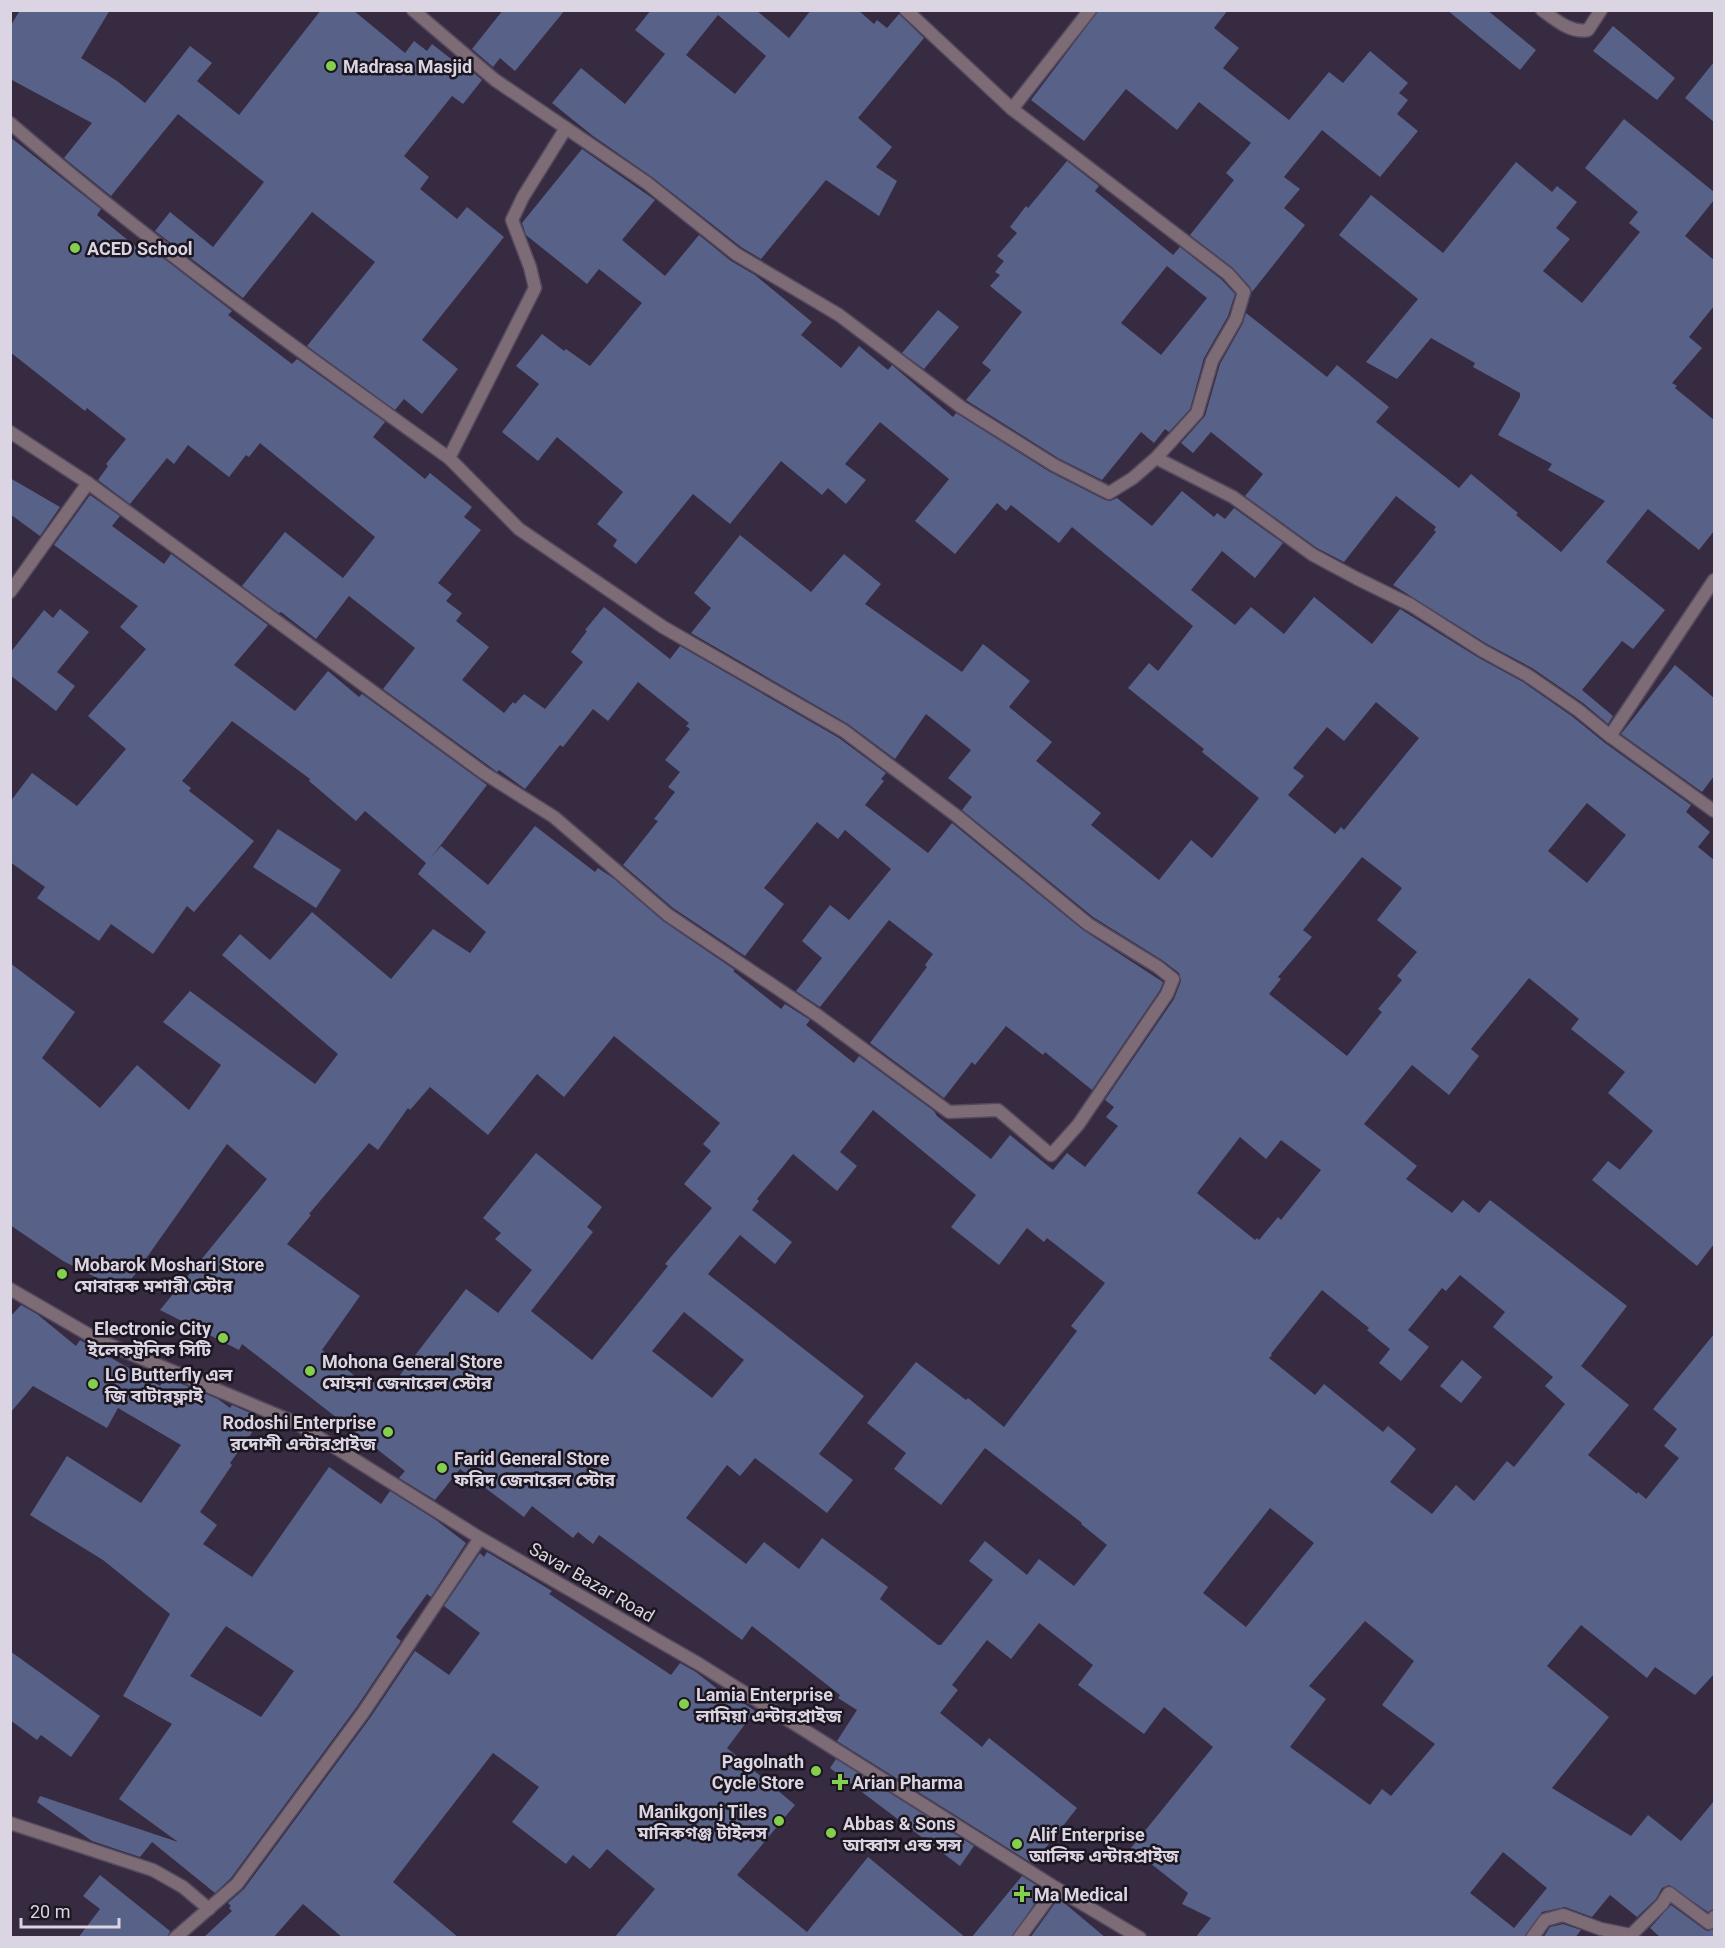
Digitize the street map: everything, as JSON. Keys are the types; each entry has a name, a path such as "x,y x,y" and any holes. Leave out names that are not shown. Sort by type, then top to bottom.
{"street":[{"path":"414,10 495,80 646,183 736,254 839,315 961,406 1054,465 1109,493 1133,478 1156,458 1197,413 1212,361 1236,319 1244,292 1228,274 1012,109 906,10"},
{"path":"1012,109 1090,10"},
{"path":"1542,10 1569,28 1579,31 1588,30 1600,10"},
{"path":"10,123 80,183 270,330 450,458 519,529 663,627 844,731 958,817 1088,924 1158,967 1173,979 1167,994 1085,1116 1051,1155 998,1110 949,1112 817,1015 668,915 554,817 484,773 88,483 10,432"},
{"path":"450,458 535,288 530,267 512,220 523,197 566,128"},
{"path":"1156,458 1233,497 1313,555 1411,605 1483,651 1527,675 1714,811"},
{"path":"10,592 88,483"},
{"path":"1610,736 1714,580"},
{"name":"Savar Bazar Road","path":"10,1289 98,1340 296,1424 480,1538 699,1664 1056,1888 1140,1938"},
{"path":"176,1938 237,1884 363,1713 480,1538"},
{"path":"10,1823 153,1870 183,1887 209,1908"},
{"path":"1019,1938 1056,1888"},
{"path":"1532,1938 1545,1920 1563,1915 1601,1929 1631,1935 1662,1904 1669,1893 1709,1923 1714,1917"}],"building":[{"path":"20,10 110,10 81,58 117,81 145,103 190,46 212,63 197,81 239,115 321,10 353,10 405,53 414,41 427,51 432,44 459,65 461,62 482,80 463,104 452,96 404,156 429,177 420,189 457,219 467,207 504,237 422,340 458,369 422,414 404,399 395,410 307,346 375,262 312,212 243,298 155,231 170,212 213,247 264,182 178,114 111,196 64,158 92,123 10,79 10,27"},
{"path":"503,10 565,10 515,71 500,58 493,67 472,49"},
{"path":"651,10 756,10 789,38 811,10 858,10 874,24 877,20 887,28 899,14 924,38 858,118 892,147 876,167 897,181 879,216 826,180 761,259 741,247 552,103 581,68 625,104 665,54 635,30","holes":["718,15 766,56 735,94 686,55"]},
{"path":"1099,10 1228,10 1214,28 1239,48 1223,68 1289,120 1329,72 1343,83 1370,51 1408,83 1399,93 1408,100 1397,114 1418,131 1380,177 1322,130 1284,177 1300,189 1284,208 1305,225 1252,292 1233,268 1190,235 1234,180 1226,173 1251,143 1199,102 1177,130 1126,89 1084,141 1031,100"},
{"path":"1447,10 1487,10 1536,50 1520,70"},
{"path":"1613,26 1675,78 1657,100 1593,51"},
{"path":"1714,62 1714,122 1685,98"},
{"path":"1624,119 1714,192 1714,200 1685,236 1714,260 1714,306 1689,337 1702,348 1672,383 1714,420 1714,531 1699,550 1648,509 1606,562 1665,610 1633,649 1622,641 1582,690 1613,716 1608,724 1583,703 1532,668 1487,644 1393,585 1436,532 1434,530 1436,527 1396,496 1344,562 1317,548 1245,496 1263,474 1211,432 1193,453 1181,443 1205,416 1220,364 1243,323 1246,313 1327,377 1337,365 1389,407 1376,422 1459,488 1471,474 1561,552 1605,501 1548,470 1552,464 1498,435 1520,397 1520,393 1473,367 1475,363 1431,338 1397,379 1366,362 1418,299 1339,235 1371,195 1443,253 1516,162 1552,192 1557,186 1577,202 1556,228 1570,239 1543,271 1582,303 1640,232 1629,223 1638,212 1585,168"},
{"path":"10,137 101,209 97,215 140,250 145,244 232,311 228,315 292,364 297,359 385,422 373,437 425,479 430,473 472,507 464,517 481,530 438,583 452,594 446,601 462,613 456,621 489,647 462,680 504,713 524,694 545,709 583,662 571,652 604,607 670,659 680,646 839,738 886,773 881,779 884,781 865,805 928,853 952,823 1083,930 1163,982 1160,990 1092,1090 1045,1052 1043,1055 1006,1026 975,1065 972,1062 944,1098 870,1043 927,967 925,965 933,954 889,920 820,1007 796,991 822,958 802,941 830,905 849,920 891,869 845,830 838,839 817,822 764,888 784,904 745,956 673,908 623,865 658,821 654,819 675,792 668,787 680,772 665,760 690,729 686,726 689,723 638,682 608,721 593,709 563,747 560,745 525,789 499,770 497,772 383,689 415,648 349,596 316,639 242,586 285,532 343,578 375,537 260,443 249,457 246,455 229,477 188,445 174,464 167,458 130,504 98,480 108,466 106,464 126,439 87,408 85,411 10,352"},
{"path":"582,149 655,200 622,240 665,276 699,235 731,261 755,275 812,322 801,335 841,368 859,346 888,370 892,365 953,417 956,413 1050,472 1105,500 1110,501 1117,498 1152,526 1182,491 1214,517 1217,513 1225,519 1234,508 1283,543 1255,578 1222,551 1191,590 1235,625 1251,607 1284,634 1314,597 1372,644 1400,609 1479,658 1523,682 1691,805 1686,812 1710,832 1698,847 1714,860 1714,1244 1697,1266 1592,1180 1608,1161 1620,1170 1653,1131 1608,1093 1625,1072 1571,1029 1579,1019 1529,978 1471,1049 1479,1056 1449,1095 1412,1065 1364,1124 1417,1166 1406,1179 1452,1213 1463,1200 1479,1213 1490,1200 1627,1306 1581,1366 1629,1405 1588,1455 1646,1499 1679,1458 1664,1446 1677,1429 1653,1409 1714,1334 1714,1674 1695,1695 1655,1667 1647,1678 1581,1625 1547,1666 1609,1717 1552,1788 1631,1836 1648,1815 1681,1841 1714,1801 1714,1909 1708,1912 1669,1885 1662,1888 1656,1899 1637,1917 1610,1895 1592,1917 1565,1907 1542,1912 1524,1938 1195,1938 1211,1918 1182,1904 1188,1893 1131,1848 1213,1747 1164,1707 1144,1734 1078,1685 1093,1665 1039,1623 1011,1659 987,1640 952,1685 958,1690 940,1713 982,1747 989,1738 1077,1808 1033,1864 837,1741 857,1710 838,1698 840,1695 752,1626 742,1640 599,1535 593,1544 578,1532 573,1538 532,1506 524,1517 460,1469 435,1500 399,1478 405,1471 242,1344 239,1350 160,1310 267,1179 227,1144 123,1291 63,1261 10,1225 10,963 75,1012 42,1058 100,1108 137,1065 189,1110 221,1065 163,1022 190,991 315,1084 338,1054 222,955 240,934 270,960 312,912 391,979 433,929 470,953 486,932 418,874 426,863 365,811 356,821 309,781 310,779 232,721 182,781 191,788 189,791 254,841 194,912 187,906 153,954 111,924 99,941 37,898 45,887 10,862 10,802 32,773 77,806 126,749 88,716 146,649 120,627 138,606 54,545 90,495 120,516 112,526 164,564 171,554 268,625 234,665 295,711 328,671 359,697 362,694 487,785 430,859 441,846 488,885 535,826 595,872 598,868 613,878 663,921 735,970 733,971 781,1009 785,1004 810,1020 806,1025 854,1063 859,1056 934,1111 937,1116 991,1159 1010,1135 1053,1170 1067,1153 1085,1167 1118,1126 1106,1117 1114,1107 1105,1100 1174,999 1181,981 1179,973 1093,917 962,810 972,797 948,778 971,750 926,714 895,759 848,724 691,633 711,608 694,593 740,535 811,592 844,554 881,584 865,604 962,672 983,644 1030,681 1009,707 1052,742 1036,761 1101,813 1091,825 1159,880 1191,840 1212,858 1259,798 1202,752 1204,749 1128,688 1149,663 1158,671 1193,626 1072,527 1059,543 1011,505 1006,511 997,503 955,554 915,521 949,479 880,422 845,464 866,480 846,504 828,488 822,495 781,461 730,524 693,494 636,564 613,546 617,540 597,524 623,492 557,437 538,461 502,432 539,384 516,366 542,334 564,351 566,349 590,366 642,303 599,269 587,284 526,235 522,223","holes":["1376,702 1419,738 1344,830 1341,827 1335,834 1288,795 1304,776 1293,768 1327,727 1344,741","1587,803 1626,835 1587,883 1548,851","1362,857 1402,888 1377,920 1417,952 1397,976 1402,980 1378,1009 1382,1012 1347,1056 1269,994 1281,979 1278,977 1312,937 1303,930","614,1036 720,1123 703,1144 711,1151 684,1184 712,1208 665,1264 668,1266 592,1360 531,1311 593,1232 587,1227 602,1207 536,1153 483,1218 501,1233 495,1239 532,1270 498,1313 466,1289 387,1392 364,1375 360,1380 322,1350 360,1296 287,1244 311,1215 309,1214 369,1143 378,1150 408,1108 410,1110 430,1087 488,1135 537,1074 564,1097","873,1110 976,1195 951,1227 999,1265 1027,1228 1044,1242 1047,1238 1105,1283 1071,1326 1077,1331 1004,1427 968,1398 966,1400 916,1362 867,1423 906,1453 894,1469 941,1505 985,1448 1107,1545 1074,1586 1039,1559 1027,1575 985,1541 969,1561 993,1580 941,1645 938,1645 880,1599 888,1587 822,1538 799,1569 764,1542 746,1564 686,1518 727,1465 740,1476 755,1458 827,1513 853,1480 819,1454 864,1396 708,1274 740,1235 775,1264 792,1242 752,1210 759,1201 757,1199 793,1154 837,1191 857,1166 840,1152","1240,1137 1266,1159 1281,1140 1321,1170 1281,1220 1278,1217 1259,1240 1257,1238 1255,1240 1197,1193","1460,1275 1505,1312 1493,1327 1553,1377 1545,1386 1565,1404 1514,1467 1507,1461 1474,1501 1456,1485 1432,1514 1390,1482 1416,1449 1388,1426 1383,1432 1324,1384 1315,1395 1269,1358 1322,1290 1369,1328 1367,1330 1390,1349 1379,1363 1401,1381 1429,1347 1408,1330 1442,1288 1446,1291","684,1312 744,1360 712,1398 652,1351","1270,1508 1314,1543 1246,1627 1203,1593","1365,1621 1414,1661 1382,1705 1435,1744 1391,1796 1382,1789 1370,1805 1290,1747 1326,1699 1309,1686","1503,1852 1547,1888 1514,1928 1470,1893"]},
{"path":"1067,161 1099,186 1095,191 1173,255 1180,247 1222,280 1235,294 1228,316 1204,358 1190,409 1169,432 1165,429 1154,443 1141,432 1102,480 1058,458 966,400 991,370 982,363 1022,312 990,286 1000,275 995,272 1004,261 997,256 1017,233 1010,227 1026,206 1028,208","holes":["1167,266 1207,298 1161,355 1121,323"]},
{"path":"938,310 959,327 924,369 902,353"},
{"path":"10,478 60,507 40,536 10,514"},
{"path":"60,609 89,632 57,672 75,686 56,711 10,675 10,653 44,610 53,618"},
{"path":"1675,665 1714,698 1714,776 1702,792 1621,734"},
{"path":"278,829 341,870 316,908 253,867"},
{"path":"21,1305 37,1314 76,1346 80,1340 160,1386 165,1377 218,1399 230,1408 232,1405 253,1414 261,1420 230,1463 232,1465 200,1512 217,1525 203,1544 252,1577 329,1467 381,1504 390,1491 436,1520 466,1543 431,1597 427,1594 396,1637 401,1641 356,1708 231,1878 215,1893 152,1842 140,1857 92,1841 37,1802 40,1796 178,1842 119,1799 172,1724 123,1696 170,1614 103,1560 30,1515 67,1456 141,1503 181,1445 118,1408 107,1428 33,1386 10,1413 10,1317","holes":["226,1626 294,1671 261,1717 190,1676"]},
{"path":"1462,1360 1482,1377 1461,1403 1440,1386"},
{"path":"487,1552 552,1591 549,1594 671,1675 680,1663 696,1672 720,1691 722,1688 755,1711 727,1748 795,1805 737,1875 807,1932 868,1857 966,1938 614,1938 655,1889 607,1849 590,1869 573,1855 566,1864 512,1822 539,1787 493,1753 393,1882 459,1938 343,1938 303,1904 273,1938 203,1938 232,1911 228,1903 244,1889 370,1718 415,1651 449,1675 480,1633 444,1606 480,1553 484,1557"},
{"path":"10,1651 100,1716 71,1757 41,1735 37,1740 10,1720"},
{"path":"836,1759 974,1846 960,1866 830,1768"},
{"path":"100,1875 170,1931 167,1938 78,1938 100,1909 83,1896"},
{"path":"1022,1876 1044,1890 1011,1938 971,1938"},
{"path":"1058,1899 1063,1902 1106,1938 1030,1938"},
{"path":"1671,1905 1705,1930 1714,1929 1714,1938 1661,1938 1650,1928"},
{"path":"1563,1924 1581,1930 1575,1938 1543,1938 1550,1927"}],"place":[{"name":"Madrasa Masjid","path":"331,66"},
{"name":"ACED School","path":"75,248"},
{"name":"Mobarok Moshari Store মোবারক মশারী স্টোর","path":"62,1274"},
{"name":"Electronic City ইলেকট্রনিক সিটি","path":"223,1338"},
{"name":"Mohona General Store মোহনা জেনারেল স্টোর","path":"310,1371"},
{"name":"LG Butterfly এল জি বাটারফ্লাই","path":"93,1384"},
{"name":"Rodoshi Enterprise রদোশী এন্টারপ্রাইজ","path":"388,1432"},
{"name":"Farid General Store ফরিদ জেনারেল স্টোর","path":"442,1468"},
{"name":"Lamia Enterprise লামিয়া এন্টারপ্রাইজ","path":"684,1704"},
{"name":"Pagolnath Cycle Store","path":"816,1771"},
{"name":"Arian Pharma","path":"840,1782"},
{"name":"Manikgonj Tiles মানিকগঞ্জ টাইলস","path":"779,1821"},
{"name":"Abbas & Sons আব্বাস এন্ড সন্স","path":"831,1833"},
{"name":"Alif Enterprise আলিফ এন্টারপ্রাইজ","path":"1017,1844"},
{"name":"Ma Medical","path":"1022,1894"}]}
